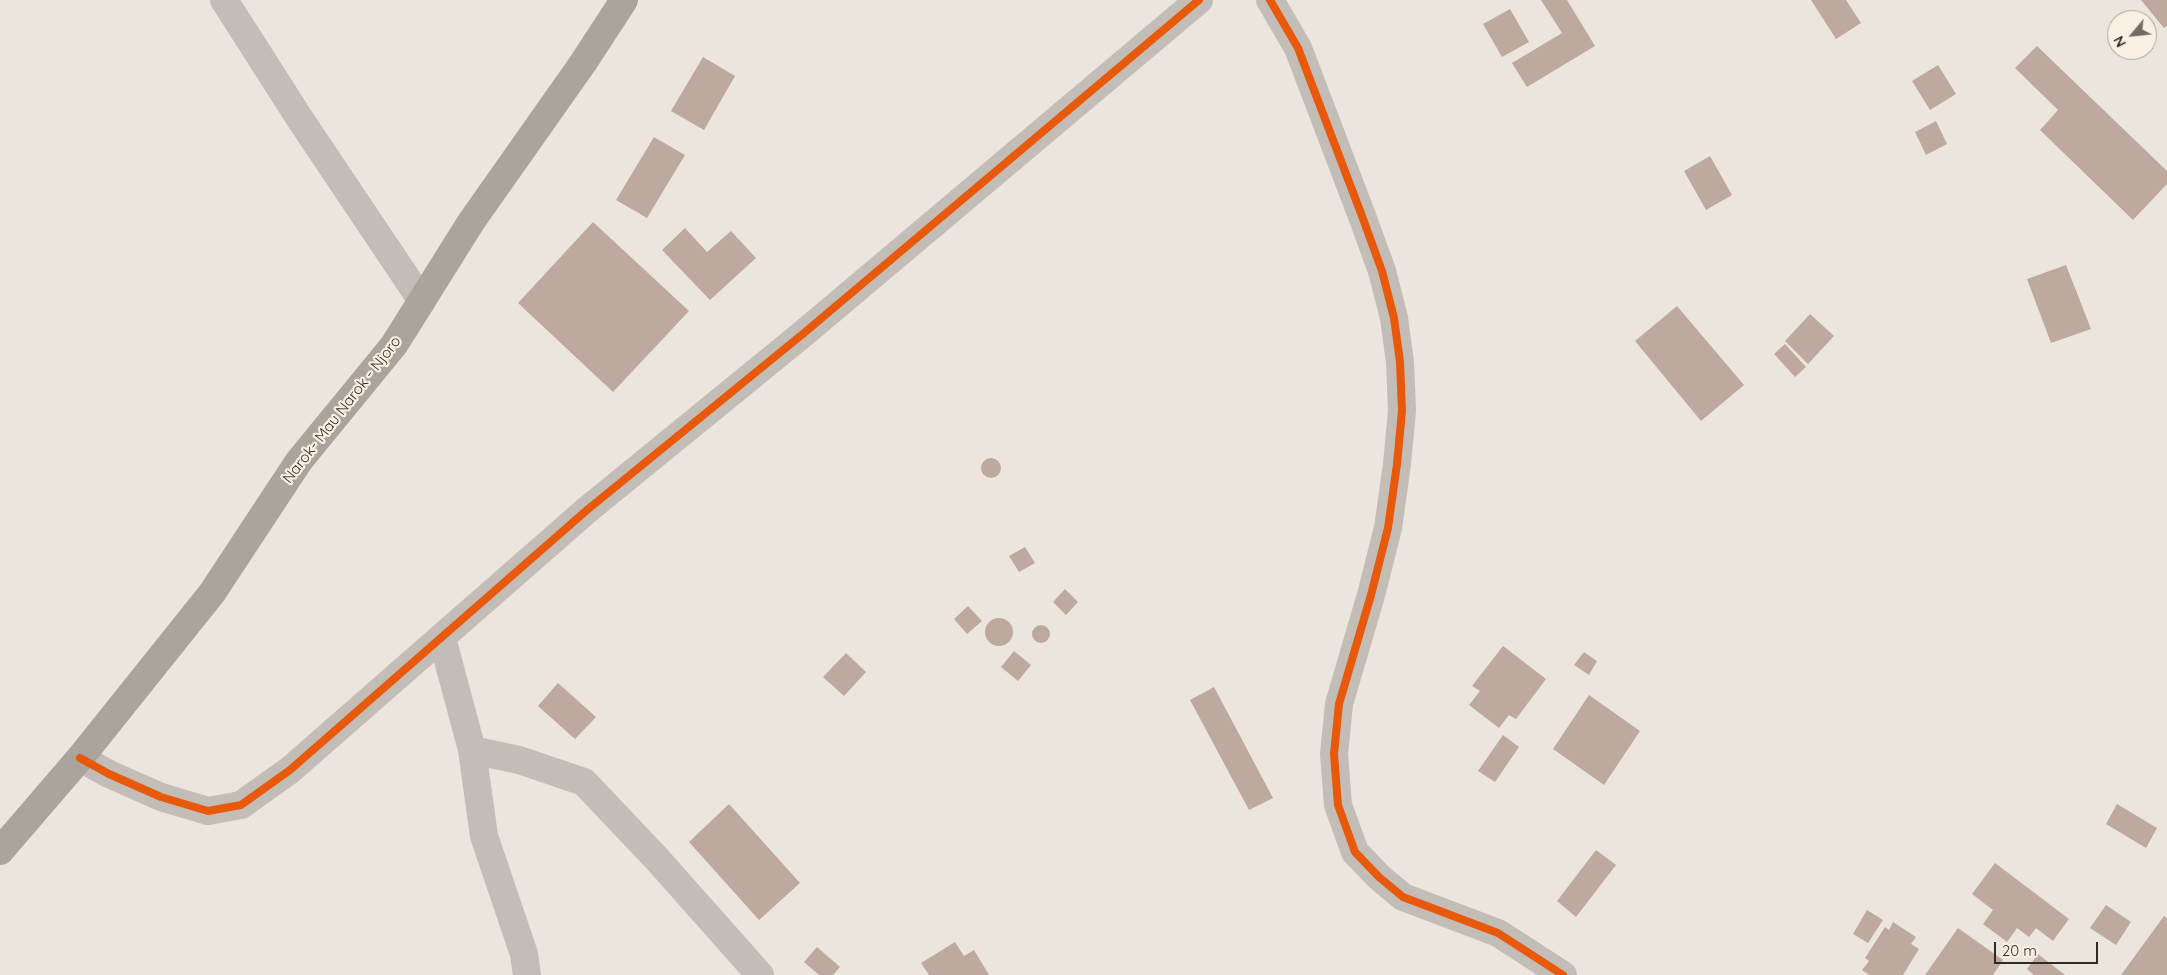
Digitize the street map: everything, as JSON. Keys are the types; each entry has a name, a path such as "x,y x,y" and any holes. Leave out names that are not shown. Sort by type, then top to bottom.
{"highway":[{"name":"Narok- Mau Narok - Njoro","path":"0,851 80,758 212,593 299,461 394,345 471,222 583,63 624,0"}],"street":[{"path":"224,0 300,119 422,301"},
{"path":"80,758 109,774 161,797 208,811 241,805 290,770 587,510 804,333 1199,0"},
{"path":"1270,0 1298,48 1362,216 1382,272 1394,318 1400,362 1402,412 1388,528 1371,595 1339,704 1334,754 1338,805 1355,852 1379,877 1403,897 1498,933 1563,975"},
{"path":"442,638 472,750 484,836 524,954 527,975"},
{"path":"472,750 518,760 584,782 657,859 760,975"}],"building":[{"path":"1541,0 1567,0 1595,46 1527,87 1512,63 1562,33"},
{"path":"1811,0 1846,0 1861,23 1836,39"},
{"path":"2141,0 2167,0 2167,26 2164,28 2157,19 2157,10 2149,10"},
{"path":"1510,9 1529,42 1502,57 1483,24"},
{"path":"2037,46 2167,171 2167,184 2133,220 2040,130 2058,110 2015,68"},
{"path":"703,57 735,76 704,130 671,111"},
{"path":"1938,65 1956,94 1930,110 1912,81"},
{"path":"1936,121 1947,144 1926,155 1915,132"},
{"path":"654,137 685,155 647,218 616,200"},
{"path":"1710,156 1732,195 1706,210 1684,171"},
{"path":"593,222 689,311 613,392 518,303"},
{"path":"685,228 707,252 731,231 756,258 710,300 662,250"},
{"path":"2066,265 2091,329 2051,343 2027,279"},
{"path":"1677,306 1744,385 1701,421 1635,341"},
{"path":"1810,314 1834,336 1808,364 1785,341"},
{"path":"1785,344 1806,367 1795,377 1774,354"},
{"path":"991,458 998,461 1001,468 998,475 991,478 984,475 981,468 984,461"},
{"path":"1025,547 1035,563 1019,572 1009,556"},
{"path":"1065,589 1078,602 1066,615 1053,602"},
{"path":"968,606 982,621 967,634 954,619"},
{"path":"999,618 1009,622 1013,632 1009,642 999,646 989,642 985,632 989,622"},
{"path":"1041,625 1049,630 1050,634 1045,642 1041,643 1033,638 1032,634 1037,626"},
{"path":"1503,646 1546,679 1516,719 1509,715 1499,728 1469,705 1480,691 1472,686"},
{"path":"1014,651 1031,665 1018,681 1001,667"},
{"path":"1584,652 1597,661 1589,675 1574,665"},
{"path":"846,653 866,672 844,696 823,677"},
{"path":"558,683 596,717 575,739 538,706"},
{"path":"1214,687 1273,798 1249,810 1190,700"},
{"path":"1589,695 1640,731 1604,785 1553,749"},
{"path":"1503,735 1519,747 1495,782 1478,771"},
{"path":"729,804 800,883 759,920 689,842"},
{"path":"2117,804 2157,828 2146,848 2106,824"},
{"path":"1596,850 1616,865 1576,917 1557,901"},
{"path":"1995,863 2069,919 2053,941 2036,928 2029,937 2017,928 2007,942 1983,924 1993,910 1972,894"},
{"path":"2106,905 2131,922 2116,945 2090,928"},
{"path":"1867,910 1883,920 1868,943 1853,934"},
{"path":"2164,916 2167,918 2167,975 2121,975"},
{"path":"1893,922 1916,937 1911,944 1919,949 1903,975 1869,975 1862,970 1869,961 1865,958 1885,927 1889,930"},
{"path":"1958,928 2003,960 1993,975 1925,975"},
{"path":"955,942 964,956 974,950 989,975 929,975 921,963"},
{"path":"817,947 840,967 833,975 819,975 804,962"},
{"path":"2038,954 2065,975 2034,975 2027,969"}],"cycle path":[{"path":"80,758 109,774 161,797 208,811 241,805 290,770 587,510 804,333 1199,0"},
{"path":"1270,0 1298,48 1382,271 1394,318 1400,362 1402,411 1388,528 1371,595 1339,704 1334,754 1338,805 1355,852 1379,877 1403,897 1498,933 1563,975"}]}
